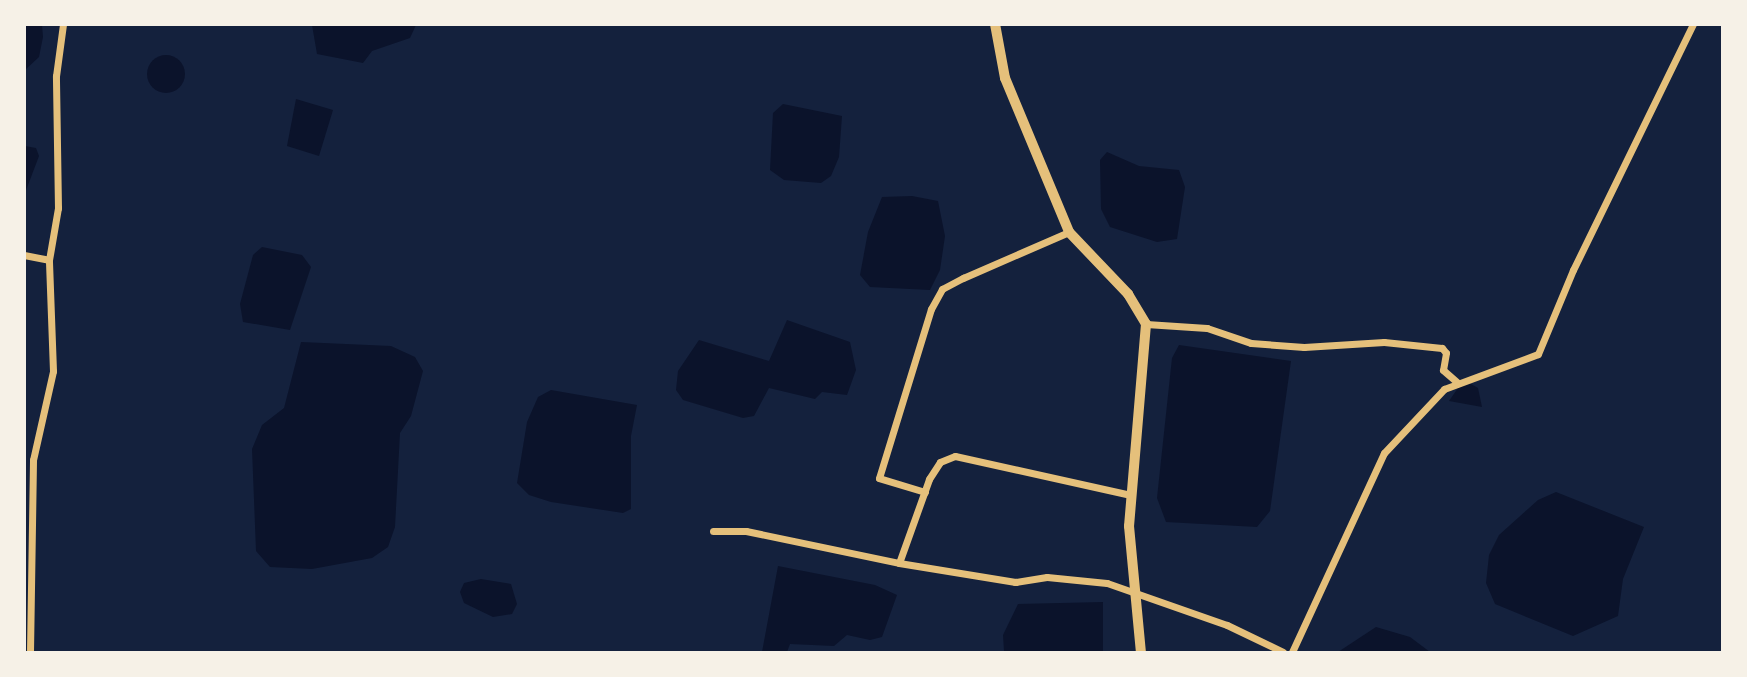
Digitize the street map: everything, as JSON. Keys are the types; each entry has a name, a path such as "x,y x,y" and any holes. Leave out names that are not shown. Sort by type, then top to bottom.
{"street":[{"path":"30,653 33,460 53,371 49,260 58,208 56,76 63,24"},
{"path":"995,24 1005,78 1069,232 1128,294 1146,324 1131,495 1135,592 1141,653"},
{"path":"1292,653 1384,453 1444,389 1538,354 1595,223 1693,24"},
{"path":"925,492 879,478 931,309 942,289 1069,232"},
{"path":"24,255 49,260"},
{"path":"1146,324 1207,328 1251,343 1304,348 1384,342 1442,348 1446,353 1443,370 1458,383"},
{"path":"900,563 925,492 940,461 956,456 1131,495"},
{"path":"713,531 746,531 900,563 1015,582 1047,577 1107,583 1227,625 1283,653"}],"water":[{"path":"25,24 42,25 43,37 39,57 25,70"},
{"path":"312,24 416,25 410,38 372,51 363,63 317,54"},
{"path":"166,55 179,61 185,74 179,87 166,93 153,87 147,74 153,61"},
{"path":"296,99 333,110 319,156 287,146"},
{"path":"783,104 842,116 839,157 831,176 821,183 784,180 770,170 773,113"},
{"path":"25,146 36,148 39,156 25,193"},
{"path":"1107,152 1139,166 1179,170 1185,187 1177,239 1157,242 1110,227 1101,209 1100,160"},
{"path":"912,196 938,201 945,236 940,270 930,290 870,287 860,275 868,232 882,197"},
{"path":"262,247 302,255 311,267 290,330 243,322 240,304 253,255"},
{"path":"787,320 850,342 856,370 847,395 822,392 815,399 769,388 754,416 743,418 683,400 676,390 678,371 699,340 769,361"},
{"path":"301,342 391,346 415,357 423,371 411,416 400,433 395,527 388,547 372,558 312,569 270,567 256,551 252,449 262,425 284,408"},
{"path":"1179,345 1291,361 1270,511 1257,527 1166,522 1157,498 1172,358"},
{"path":"1471,384 1478,388 1482,407 1449,401 1460,385"},
{"path":"551,390 637,405 631,436 631,509 623,513 551,502 529,495 517,483 527,422 538,397"},
{"path":"1556,492 1644,527 1623,579 1618,616 1573,636 1495,604 1486,583 1489,555 1499,535 1538,500"},
{"path":"778,566 875,585 897,595 882,637 870,640 847,635 834,646 790,644 787,652 762,652"},
{"path":"481,579 511,584 517,604 512,614 493,617 464,603 460,592 464,583"},
{"path":"1103,602 1103,652 1004,651 1003,635 1018,604"},
{"path":"1376,627 1410,637 1430,652 1338,652"}]}
